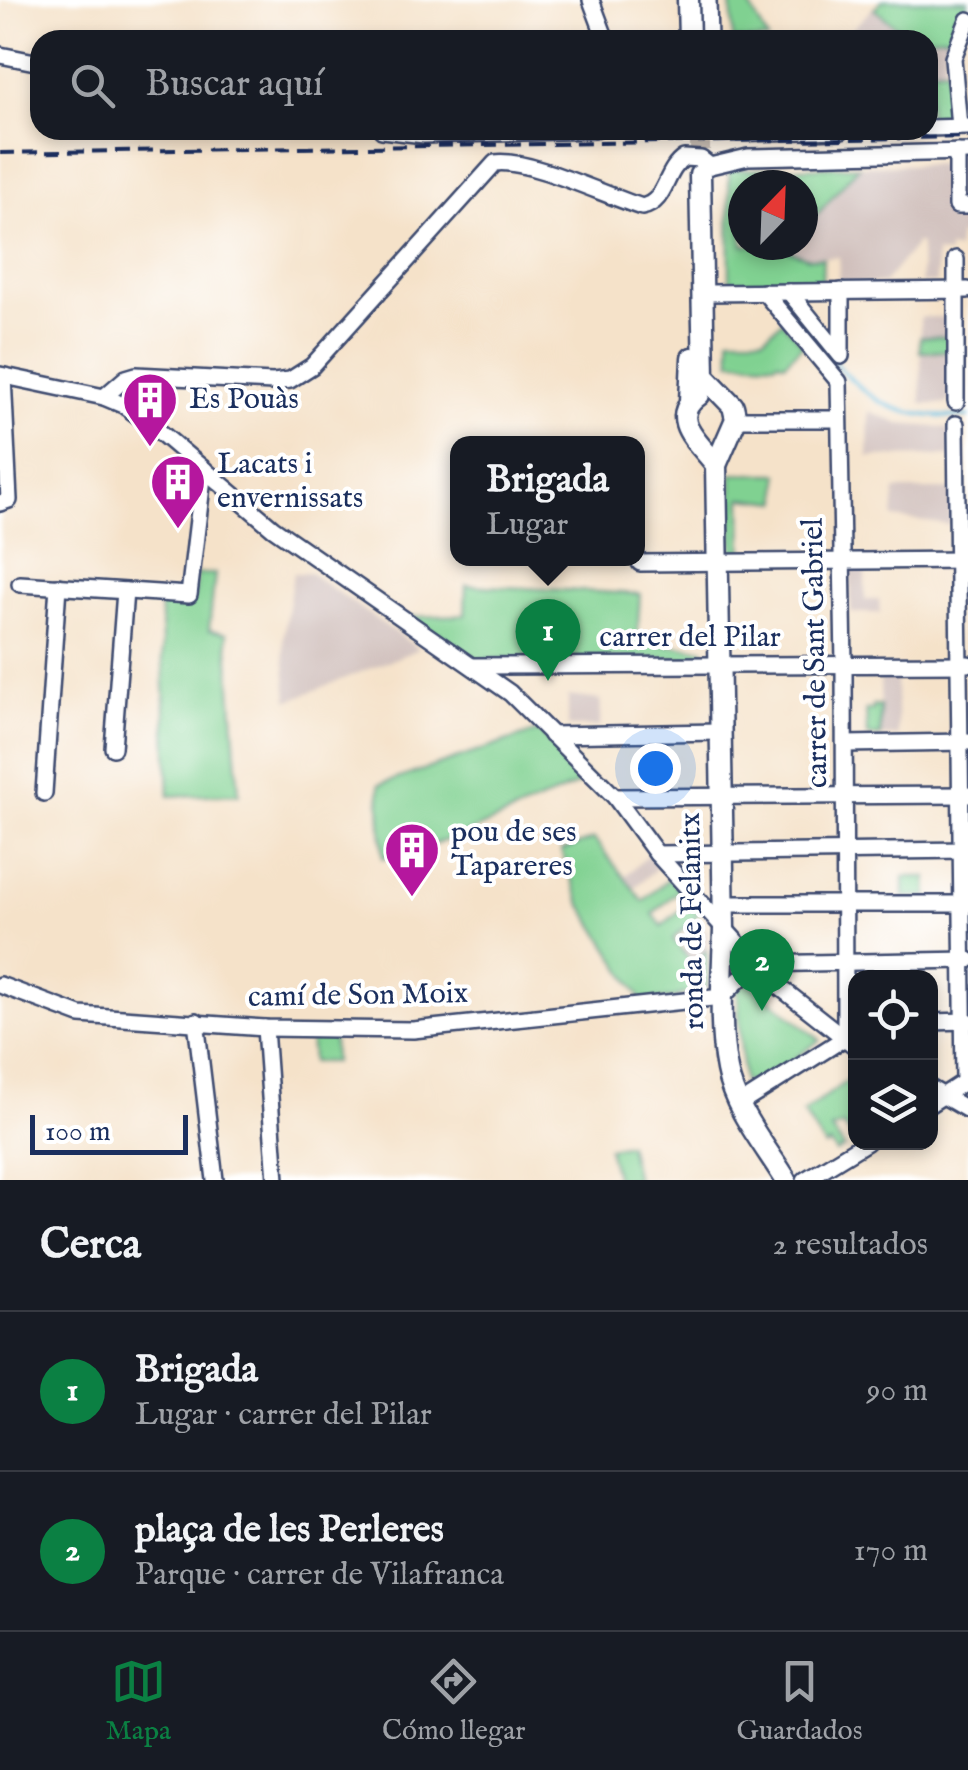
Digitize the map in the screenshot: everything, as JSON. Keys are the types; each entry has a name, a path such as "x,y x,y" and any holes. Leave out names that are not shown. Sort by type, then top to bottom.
{"main road":[{"path":"686,30 688,0"},
{"path":"699,0 699,30"},
{"path":"701,172 702,363 704,376 733,406 732,429 716,465"},
{"path":"701,172 690,401 684,424 716,465"},
{"path":"690,401 716,390"},
{"path":"700,443 716,444 732,429"},
{"name":"ronda de Felanitx","path":"716,465 722,996 727,1072 740,1104 786,1180"}],"street":[{"path":"591,0 602,30"},
{"path":"680,0 684,30"},
{"path":"708,0 709,30"},
{"path":"938,128 963,127 953,58 968,20"},
{"path":"0,55 30,61"},
{"path":"701,172 748,157 963,152 963,206"},
{"path":"104,397 126,378 136,375 290,380 312,366 495,163 534,169 642,207 660,196 672,168 684,158 700,159 716,390"},
{"path":"956,259 962,290 956,402"},
{"path":"710,292 962,290"},
{"path":"789,292 841,356 841,291"},
{"name":"carrer de Sant Gabriel","path":"764,292 839,382 848,1004"},
{"path":"0,503 10,500 2,375 124,405 289,540 510,693 615,797 658,854 755,964 848,1032"},
{"path":"732,429 839,419"},
{"path":"938,1095 966,1082 964,560 956,424"},
{"path":"20,584 189,595 204,469"},
{"path":"645,563 964,560"},
{"path":"44,793 58,586"},
{"path":"113,748 125,591"},
{"name":"carrer del Pilar","path":"473,666 964,665"},
{"path":"551,735 719,732"},
{"path":"845,744 964,742"},
{"path":"615,797 965,795"},
{"path":"658,854 965,850"},
{"path":"723,904 965,904"},
{"path":"722,996 755,964 966,960"},
{"name":"camí de Son Moix","path":"0,984 80,1015 265,1028 413,1030 722,996"},
{"path":"196,1021 215,1180"},
{"path":"938,1022 966,1021"},
{"path":"265,1028 276,1180"},
{"path":"740,1104 848,1034"},
{"path":"938,1097 968,1110"},
{"path":"805,1180 854,1150"}],"shaded area":[{"path":"873,8 901,30 851,30"},
{"path":"952,36 945,51 945,68 938,68 938,37"},
{"path":"859,166 947,167 948,215 968,215 968,238 959,235 957,250 948,249 948,255 936,253 936,283 921,283 917,243 884,283 838,284 839,257 818,258 818,214"},
{"path":"920,317 949,317 949,337 920,337"},
{"path":"921,351 949,351 950,400 946,404 921,404"},
{"path":"869,411 900,424 947,428 951,431 951,456 868,457"},
{"path":"895,490 951,490 951,525 893,518"},
{"path":"851,568 865,568 865,600 879,600 880,613 851,613"},
{"path":"293,573 310,573 419,649 288,701 283,639"},
{"path":"896,672 898,736 881,736 880,673"},
{"path":"568,696 601,700 600,727 568,727"},
{"path":"649,854 659,866 633,889 624,877"},
{"path":"707,928 707,949 692,964 682,951"}],"green space":[{"path":"731,0 747,0 763,30 732,30"},
{"path":"883,0 968,0 954,36 938,37 938,30 901,30 874,9"},
{"path":"938,68 947,68 948,117 938,117"},
{"path":"859,166 818,214 818,170 729,170"},
{"path":"823,258 822,285 730,288 730,260"},
{"path":"782,321 803,345 784,363 731,361 730,337 764,337"},
{"path":"920,337 949,337 949,351 920,352"},
{"path":"732,474 779,474 779,502 742,498 743,554 733,551"},
{"path":"197,574 215,574 209,630 227,633 239,794 169,796 160,598 194,601"},
{"path":"466,585 640,594 637,642 703,649 703,655 466,660 406,617 465,615"},
{"path":"873,706 880,706 881,736 867,736 866,710 873,710"},
{"path":"538,731 590,779 458,837 383,858 379,785"},
{"path":"594,839 643,901 669,878 679,890 653,914 662,926 689,902 699,914 673,939 692,963 707,950 707,987 672,998 642,1001 581,904 561,851"},
{"path":"904,877 927,877 928,896 904,897"},
{"path":"747,980 820,1040 762,1082 743,1082 737,983"},
{"path":"310,1034 333,1034 334,1062 312,1062"},
{"path":"848,1080 848,1132 843,1126 831,1129 844,1148 836,1153 830,1144 825,1147 803,1113"},
{"path":"628,1144 636,1180 616,1180 608,1148"}],"waterway":[{"path":"812,338 847,376 878,400 915,414 968,417"}],"tunnel":[{"path":"700,140 700,175"}],"railway":[{"path":"938,137 968,137"},
{"path":"0,153 786,140"}],"place":[{"name":"Es Pouàs","path":"150,449"},
{"name":"Lacats i envernissats","path":"178,531"},
{"name":"Brigada","path":"548,681"},
{"name":"pou de ses Tapareres","path":"412,899"},
{"name":"plaça de les Perleres","path":"762,1011"}]}
